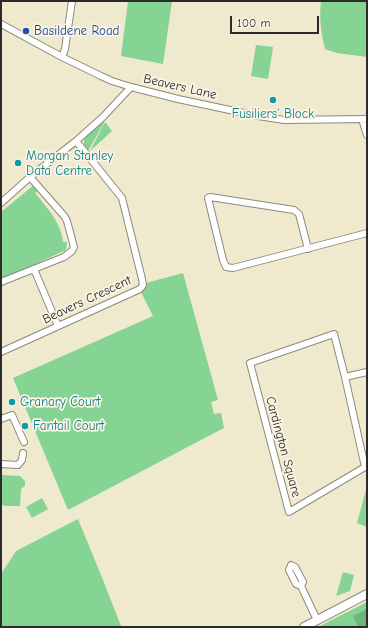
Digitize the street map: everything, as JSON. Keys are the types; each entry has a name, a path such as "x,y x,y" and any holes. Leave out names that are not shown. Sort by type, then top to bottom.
{"main road":[{"path":"304,627 367,594"}],"street":[{"path":"62,57 65,49 72,1"},
{"name":"Beavers Lane","path":"1,24 107,79 131,87 178,99 284,120 365,119"},
{"path":"1,203 103,117 131,87"},
{"path":"365,119 367,134"},
{"name":"Beavers Crescent","path":"1,352 140,289 143,285 122,198 76,141"},
{"path":"1,282 68,254 74,247 69,226 65,217 30,177"},
{"path":"308,249 299,214 294,210 210,196 208,198 223,260 226,266 233,268 308,249 367,234"},
{"path":"34,269 58,326"},
{"name":"Cardington Square","path":"334,334 345,377 365,467 289,512 250,363 334,334"},
{"path":"345,377 367,372"},
{"path":"1,419 12,415 24,442"},
{"path":"1,464 18,465 22,460 23,453"},
{"path":"301,586 317,620"}],"green space":[{"path":"128,1 172,1 163,64 121,56"},
{"path":"321,1 367,1 367,57 337,53 325,49 322,37 320,13"},
{"path":"256,45 273,47 268,79 251,76"},
{"path":"104,121 88,151 84,144 84,139"},
{"path":"105,122 112,131 90,151"},
{"path":"34,185 39,189 35,193 49,210 56,222 62,235 63,242 67,242 66,250 1,280 1,212"},
{"path":"183,273 218,400 211,402 214,414 221,413 224,428 68,510 13,378 153,316 141,292 146,283"},
{"path":"2,475 20,476 25,481 25,486 21,489 20,506 5,506 1,504"},
{"path":"367,486 367,527 357,523"},
{"path":"42,498 48,509 32,518 26,507"},
{"path":"78,519 121,626 1,627 1,574 16,551"},
{"path":"343,572 354,575 350,591 336,596"},
{"path":"367,602 367,627 318,627"},
{"path":"367,609 367,627 358,627 353,616"}],"place":[{"name":"Basildene Road","path":"26,31"},
{"name":"Fusiliers' Block","path":"273,100"},
{"name":"Morgan Stanley Data Centre","path":"18,163"},
{"name":"Granary Court","path":"12,402"},
{"name":"Fantail Court","path":"25,426"}]}
